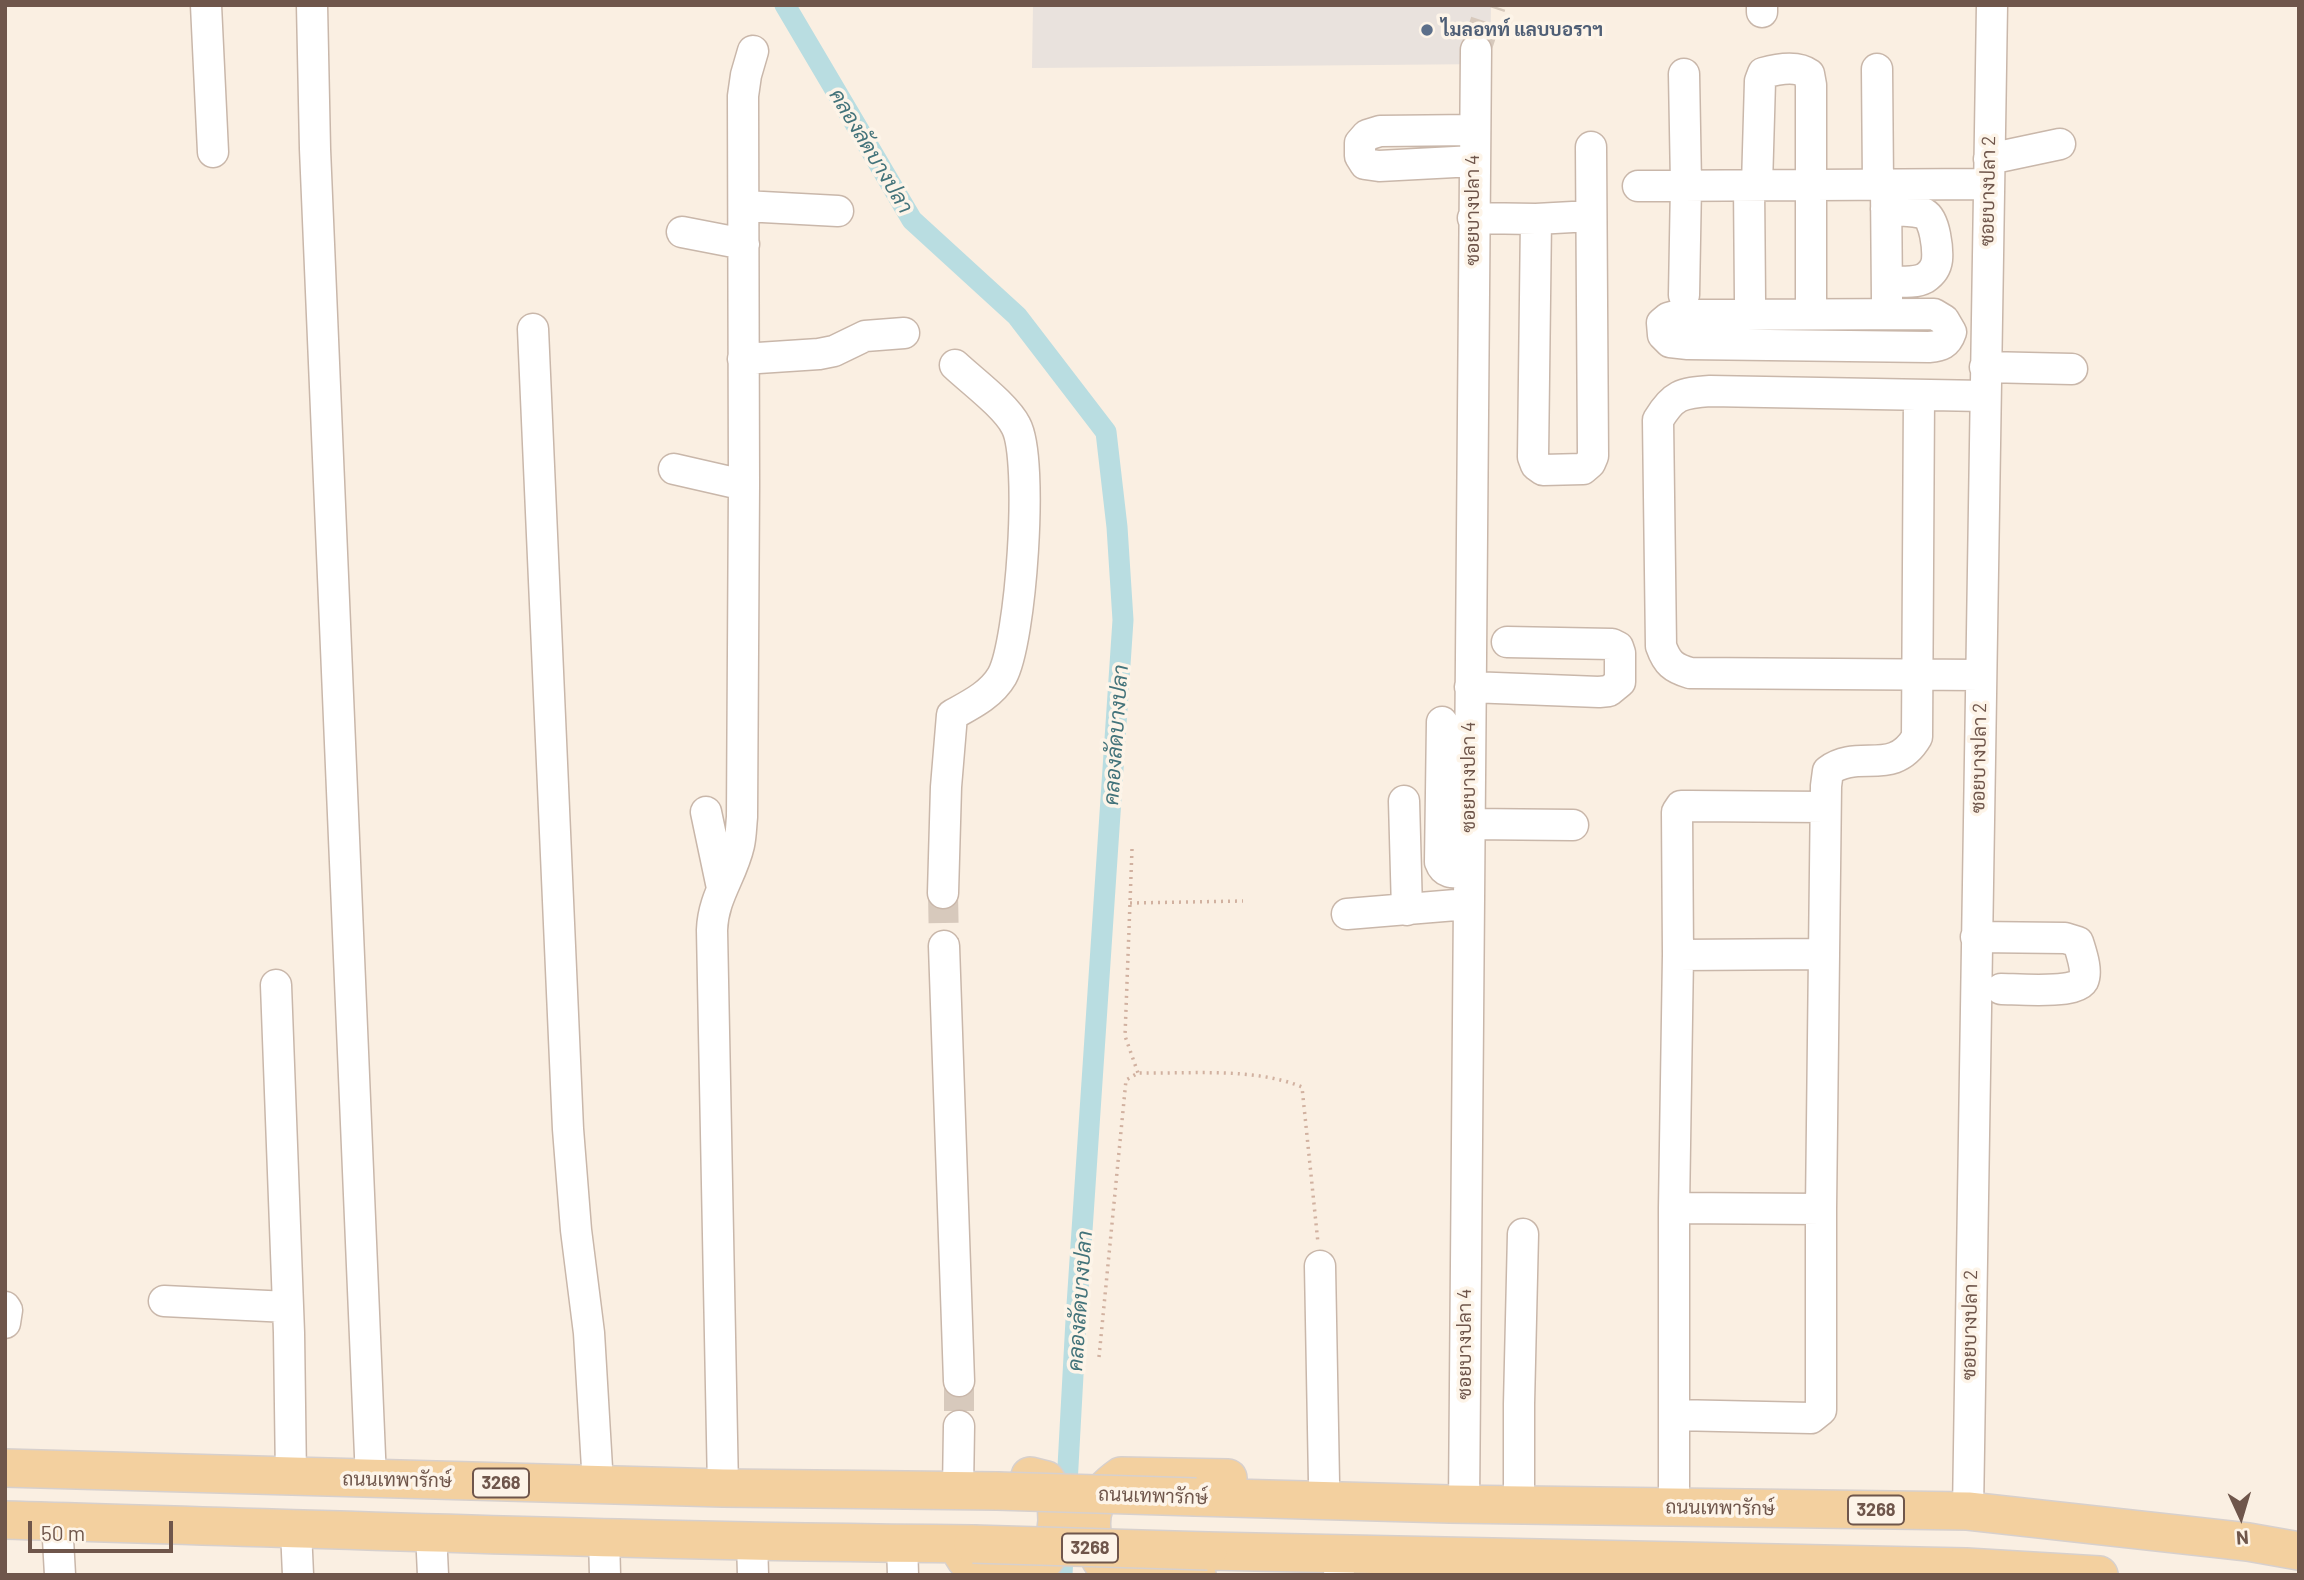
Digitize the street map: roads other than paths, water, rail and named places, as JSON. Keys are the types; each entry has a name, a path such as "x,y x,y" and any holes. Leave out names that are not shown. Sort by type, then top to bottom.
{"main road":[{"name":"ถนนเทพารักษ์","path":"5,1468 723,1488 978,1491 1457,1504 1968,1511 2234,1540 2299,1551"},
{"path":"965,1544 966,1560 994,1569 1028,1570 1043,1562 1054,1547 1056,1496 1046,1480 1031,1476 998,1476 990,1479 978,1491"},
{"path":"1202,1563 1121,1570 1106,1565 1097,1553 1090,1523 1100,1495 1109,1484 1121,1476 1304,1479 1457,1504"},
{"name":"3268","path":"5,1520 604,1537 762,1558 903,1559 965,1544 1202,1563 1471,1558 2099,1575"},
{"path":"1316,1575 1471,1558"}],"street":[{"path":"206,5 213,152"},
{"path":"312,5 316,163 371,1479"},
{"name":"ซอยบางปลา 2","path":"1968,1511 1992,5"},
{"name":"ซอยบางปลา 4","path":"1457,1504 1469,872 1476,50"},
{"path":"723,1488 713,913 738,846 742,817 743,96 753,51"},
{"path":"1750,300 1753,185 1760,81 1763,73 1803,69 1809,74 1811,85 1811,303"},
{"path":"1877,69 1887,314"},
{"path":"1684,74 1684,295"},
{"path":"1474,130 1380,131 1367,135 1360,143 1360,156 1366,164 1379,166 1474,161"},
{"path":"1638,186 1811,184 1884,193 1989,171 2060,144"},
{"path":"1536,219 1533,457 1536,465 1543,470 1583,469 1593,456 1591,147"},
{"path":"1884,193 1931,219 1937,262 1932,273 1922,279 1909,282 1887,281"},
{"path":"744,206 838,211"},
{"path":"1473,218 1591,216"},
{"path":"682,232 744,244"},
{"path":"1887,314 1934,314 1949,327 1951,332 1948,341 1941,346 1929,347 1688,344 1670,342 1663,335 1662,323 1679,315 1887,314"},
{"path":"533,329 568,1129 576,1230 589,1333 598,1485"},
{"path":"743,359 819,354 834,351 865,336 904,333"},
{"path":"943,893 946,787 952,715 985,696 1001,678 1007,665 1014,634 1023,549 1023,460 1021,439 1016,425 955,365"},
{"path":"1980,675 1690,673 1675,669 1666,661 1660,633 1658,420 1669,401 1686,393 1710,391 1919,395 2072,369"},
{"path":"1674,1415 1811,1418 1821,1410 1822,1077 1825,807 1828,771 1847,762 1893,760 1910,750 1917,737 1919,395"},
{"path":"674,469 744,485"},
{"path":"1470,687 1599,692 1609,691 1620,682 1620,653 1618,647 1612,644 1507,642"},
{"path":"1442,722 1440,862 1447,873 1469,872"},
{"path":"1404,801 1407,910"},
{"path":"1674,1507 1677,811 1681,806 1825,807"},
{"path":"706,812 722,888"},
{"path":"1469,824 1573,825"},
{"path":"1348,914 1468,904"},
{"path":"1976,937 2065,938 2078,942 2085,970 2084,980 2077,987 2001,989"},
{"path":"944,946 959,1381"},
{"path":"1678,956 1824,954"},
{"path":"276,985 288,1307 291,1478"},
{"path":"1674,1208 1821,1209"},
{"path":"1519,1505 1523,1234"},
{"path":"1320,1266 1324,1482"},
{"path":"164,1301 288,1307"},
{"path":"5,1307 5,1323"},
{"path":"959,1426 978,1491"},
{"path":"57,1521 60,1575"},
{"path":"296,1530 298,1575"},
{"path":"431,1532 433,1575"},
{"path":"604,1537 605,1575"}],"waterway":[{"name":"คลองลัดบางปลา","path":"785,5 912,220 1017,316 1106,432 1117,527 1123,620 1066,1503"},
{"name":"คลองลัดบางปลา","path":"1062,1575 1064,1538"}],"tunnel":[{"path":"1476,50 1491,5"},
{"path":"943,893 944,946"},
{"path":"959,1381 959,1426"}],"place":[{"name":"ไมลอทท์ แลบบอราฯ","path":"1427,30"}]}
